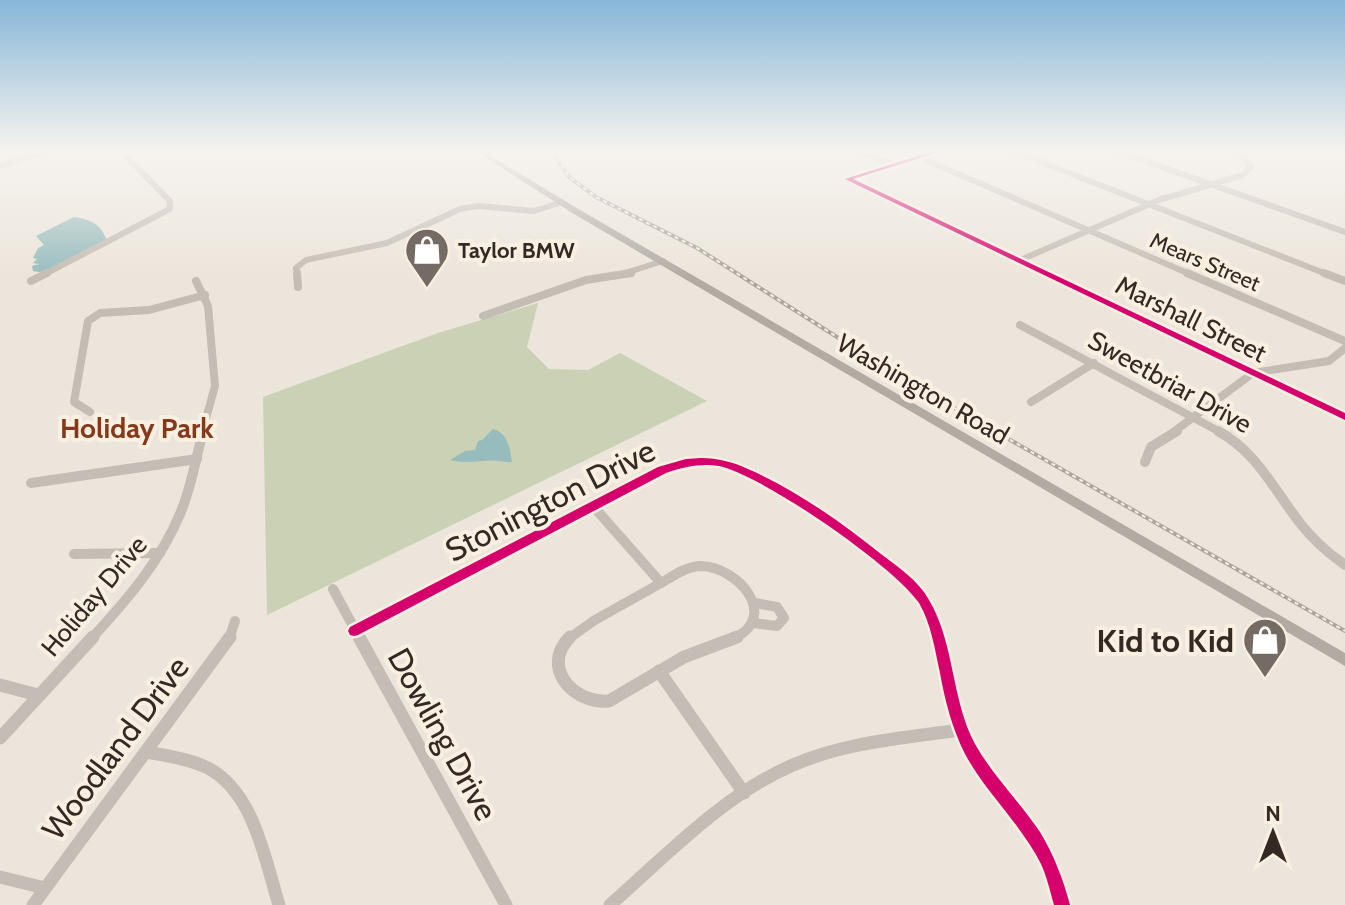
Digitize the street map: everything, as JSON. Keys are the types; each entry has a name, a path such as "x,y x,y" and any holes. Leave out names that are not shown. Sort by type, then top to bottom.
{"main road":[{"name":"Washington Road","path":"549,194 1345,660"}],"street":[{"path":"31,281 170,209 164,194"},
{"name":"Marshall Street","path":"880,194 1345,417"},
{"name":"Mears Street","path":"1002,194 1345,341"},
{"path":"1120,194 1345,281"},
{"path":"1018,261 1180,194"},
{"path":"1236,194 1345,232"},
{"path":"298,287 296,268 306,260 387,243 460,209 478,206 534,211 562,202"},
{"path":"483,316 586,280 631,273 663,261"},
{"name":"Holiday Drive","path":"0,738 126,601 160,553 181,513 215,386 205,295 196,281"},
{"path":"90,412 74,402 88,321 108,311 149,310 205,295"},
{"name":"Sweetbriar Drive","path":"1020,325 1233,439 1254,456 1312,542 1345,565"},
{"path":"1145,462 1151,447 1253,373 1329,361 1345,348"},
{"path":"1031,402 1094,363"},
{"path":"31,483 197,459"},
{"name":"Stonington Drive","path":"354,631 662,470 693,461 726,464 755,477 873,552 915,588 935,631 960,730 985,772 1041,845 1062,905"},
{"path":"593,506 661,583"},
{"path":"74,554 160,553"},
{"path":"691,568 710,568 744,588 755,603 753,623 744,633 691,653 609,701 594,703 572,690 559,672 557,661 564,642 661,583 691,568"},
{"name":"Dowling Drive","path":"333,589 506,905"},
{"path":"753,623 777,626 784,618 783,611 776,606 755,603"},
{"name":"Woodland Drive","path":"33,905 228,642 235,621"},
{"path":"659,671 744,793"},
{"path":"0,685 38,695"},
{"path":"610,905 744,793 794,765 833,752 960,730"},
{"path":"147,752 185,759 226,780 248,817 279,905"},
{"path":"0,877 45,888"}],"green space":[{"path":"538,303 527,347 549,369 588,370 620,353 707,401 267,615 263,397 438,333"}],"water":[{"path":"74,217 95,224 107,241 45,273 33,271 32,266 39,264 33,263 37,259 33,258 38,248 44,245 36,236"},
{"path":"493,429 505,438 512,462 450,460 465,451 475,450 478,441"}],"railway":[{"path":"592,194 697,248 900,377 1345,631"}],"cycle path":[{"path":"880,194 1345,417"},
{"path":"354,631 662,470 701,461 718,462 745,471 800,503 863,546 912,586 924,601 938,637 962,732 984,771 1046,858 1062,905"}],"place":[{"name":"Taylor BMW","path":"427,289"},
{"name":"Kid to Kid","path":"1265,679"}],"district":[{"name":"Holiday Park","path":"137,428"}]}
